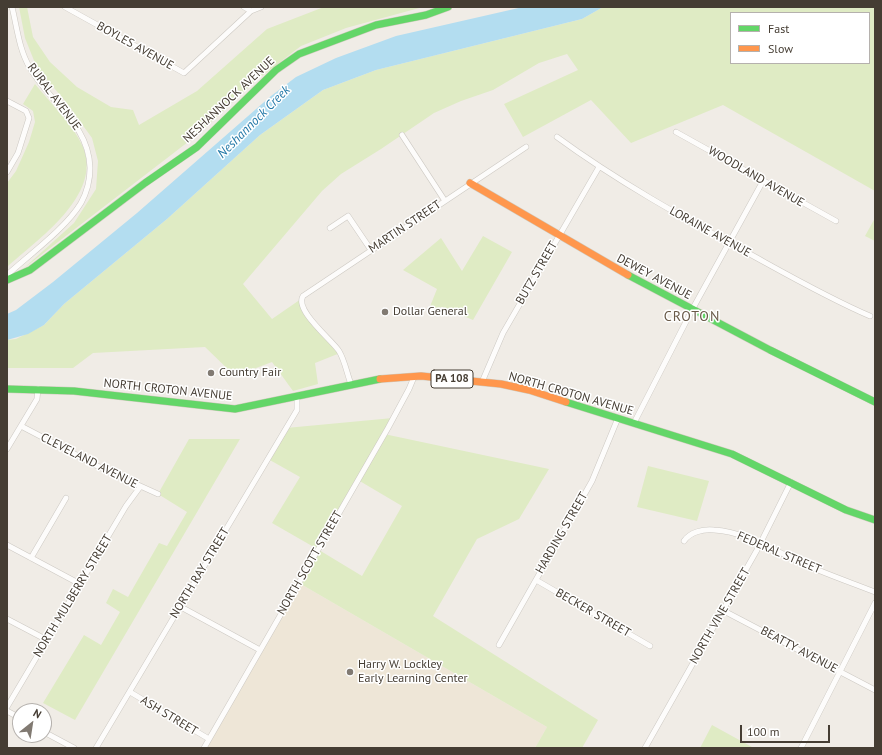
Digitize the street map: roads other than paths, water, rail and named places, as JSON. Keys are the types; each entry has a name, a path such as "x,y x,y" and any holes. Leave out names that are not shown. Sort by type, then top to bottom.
{"street":[{"name":"RURAL AVENUE","path":"7,275 72,215 85,193 90,172 88,152 80,130 34,75 25,58 12,7"},
{"name":"BOYLES AVENUE","path":"65,7 184,73 251,11"},
{"path":"244,7 251,11 261,7"},
{"name":"NESHANNOCK AVENUE","path":"7,280 23,274 36,266 145,182 200,144 276,70 299,54 376,25 426,15 448,7"},
{"path":"7,101 28,114 24,136 18,153 7,172"},
{"name":"WOODLAND AVENUE","path":"676,132 836,221"},
{"path":"402,135 445,201"},
{"name":"LORAINE AVENUE","path":"557,137 599,167 681,217 836,300 870,316"},
{"name":"MARTIN STREET","path":"351,384 340,353 308,315 301,302 303,296 526,147"},
{"name":"BUTZ STREET","path":"482,382 503,333 599,167"},
{"path":"634,423 728,242 763,181"},
{"name":"DEWEY AVENUE","path":"470,183 605,263 692,310 875,402"},
{"path":"330,228 348,216 371,250"},
{"name":"NORTH CROTON AVENUE","path":"7,389 74,390 223,408 247,407 351,384 414,377 482,382 518,388 732,454 852,512 875,520"},
{"name":"NORTH SCOTT STREET","path":"204,748 388,428 414,377"},
{"path":"7,450 37,399 38,389"},
{"name":"NORTH RAY STREET","path":"96,748 297,410 297,396"},
{"name":"HARDING STREET","path":"499,645 592,481 618,418"},
{"name":"CLEVELAND AVENUE","path":"21,426 140,487 158,494"},
{"name":"NORTH VINE STREET","path":"645,748 724,610 791,482"},
{"name":"NORTH MULBERRY STREET","path":"7,707 126,506 140,487"},
{"path":"31,558 66,498"},
{"name":"FEDERAL STREET","path":"684,541 696,532 715,530 760,543 806,565 875,592"},
{"path":"7,545 80,584"},
{"name":"BECKER STREET","path":"536,580 650,646"},
{"path":"801,748 875,603"},
{"path":"181,607 260,650"},
{"name":"BEATTY AVENUE","path":"724,610 875,690"},
{"path":"7,618 47,640"},
{"name":"ASH STREET","path":"130,692 209,739"},
{"path":"52,736 74,748"}],"water":[{"name":"Neshannock Creek","path":"523,7 603,7 582,19 376,70 323,90 260,135 167,219 64,304 44,325 28,334 7,340 7,314 16,310 53,282 137,213 271,96 296,77 336,58 396,36"}],"place":[{"name":"Dollar General","path":"385,312"},
{"name":"Country Fair","path":"211,373"},
{"name":"Harry W. Lockley Early Learning Center","path":"350,672"}],"district":[{"name":"CROTON","path":"692,317"}]}
